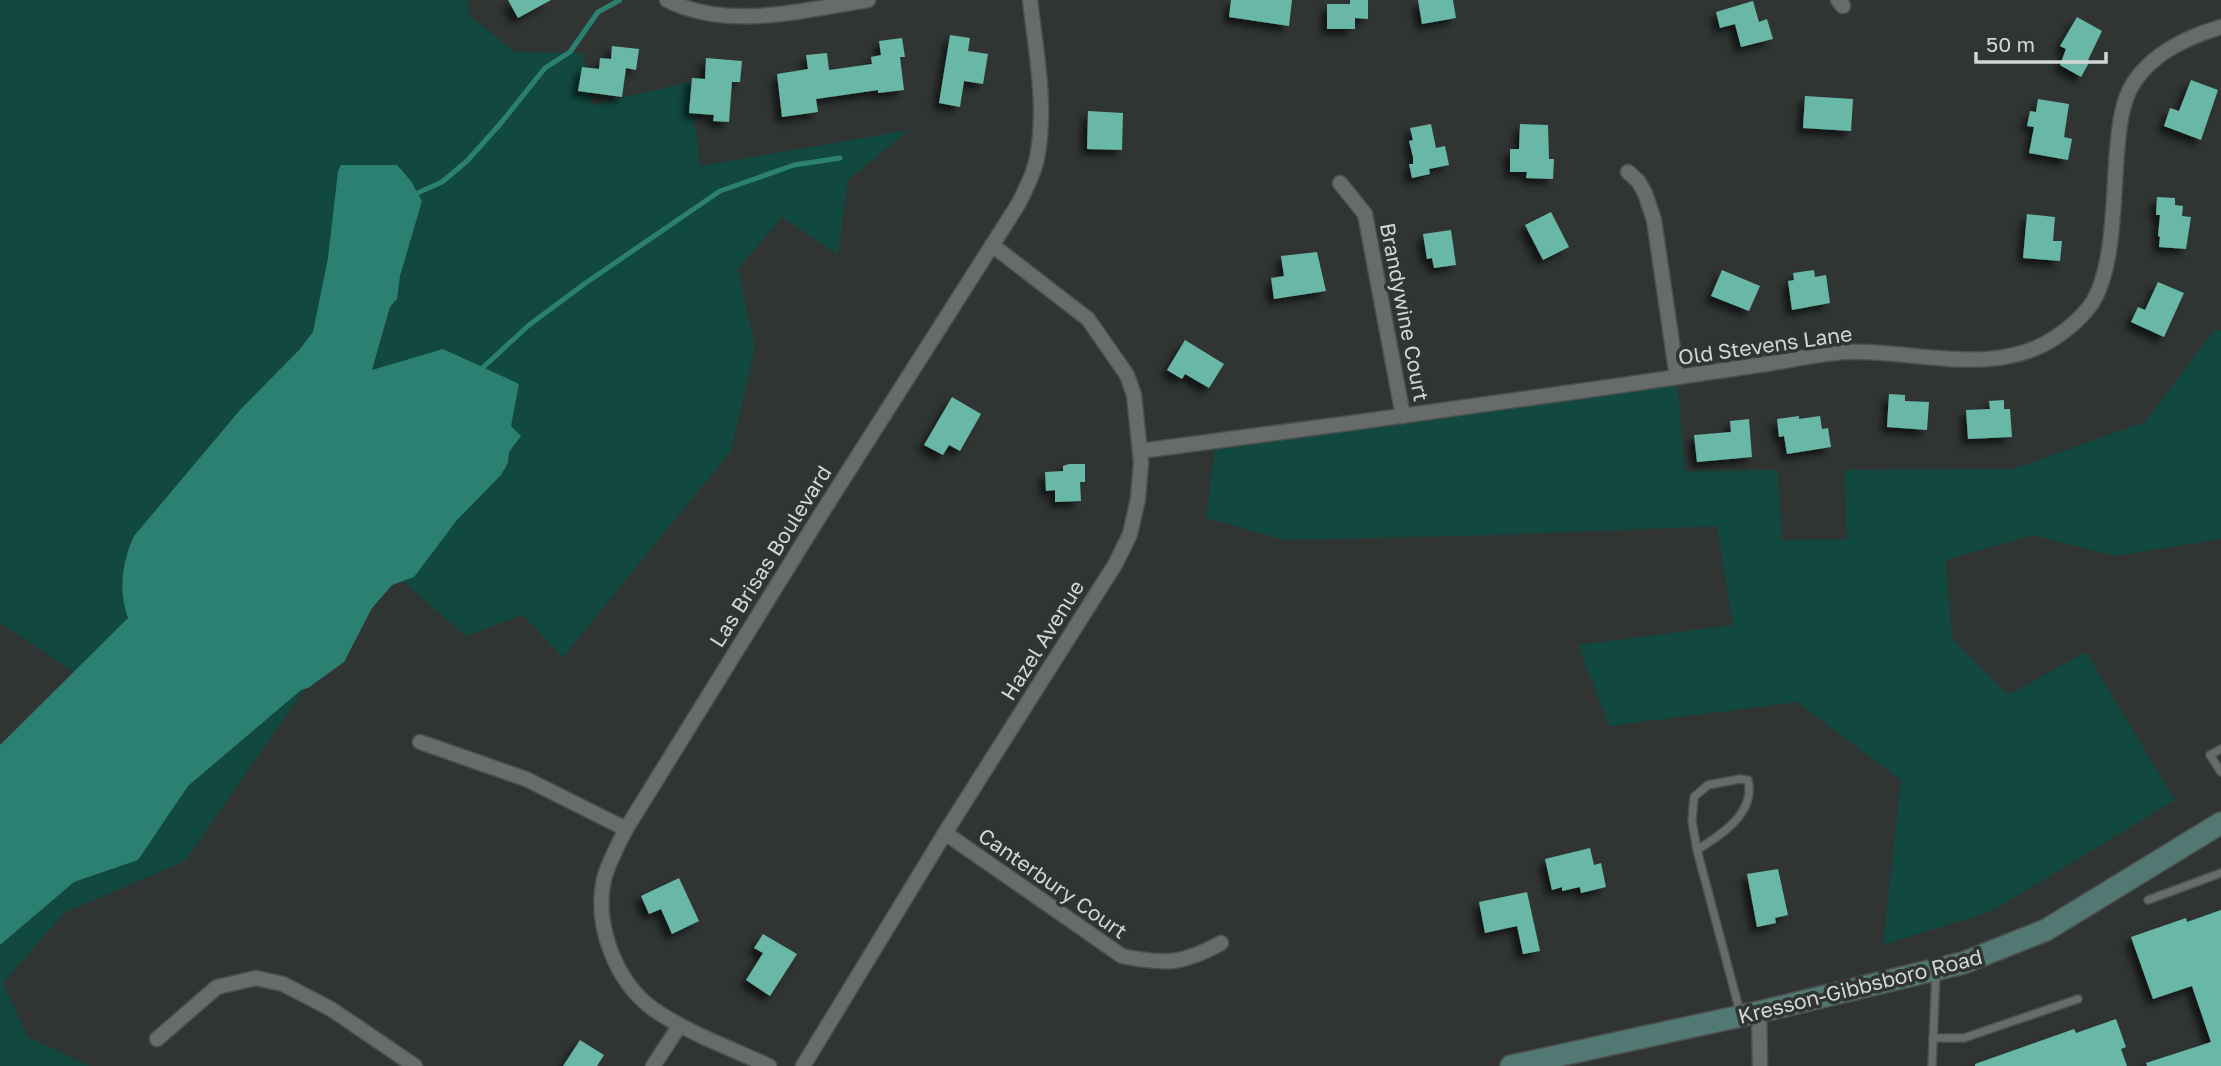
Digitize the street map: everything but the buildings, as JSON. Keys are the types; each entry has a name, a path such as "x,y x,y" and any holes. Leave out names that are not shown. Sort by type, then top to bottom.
{"street":[{"path":"667,0 705,13 738,17 868,0"},
{"name":"Las Brisas Boulevard","path":"769,1066 680,1025 651,1007 628,982 612,956 607,938 601,904 604,881 609,862 626,829 821,514 1019,203 1032,177 1037,158 1041,92 1030,0"},
{"name":"Old Stevens Lane","path":"1140,451 1842,352 1894,353 1940,358 2001,358 2030,352 2057,336 2090,306 2101,285 2108,256 2119,130 2132,85 2162,52 2194,36 2221,27"},
{"path":"1628,172 1638,181 1645,193 1654,220 1677,377"},
{"name":"Brandywine Court","path":"1340,183 1365,214 1403,416"},
{"name":"Hazel Avenue","path":"803,1066 945,833 1116,563 1129,534 1136,506 1141,462 1134,395 1127,375 1088,319 992,245"},
{"path":"420,742 526,779 626,829"},
{"name":"Kresson-Gibbsboro Road","path":"1511,1066 1750,1014 1963,963 2046,930 2221,823"},
{"name":"Canterbury Court","path":"945,833 1122,956 1146,961 1171,961 1195,957 1221,943"},
{"path":"157,1039 218,987 256,978 283,984 331,1009 415,1066"},
{"path":"1750,1014 1760,1066"},
{"path":"653,1066 680,1025"}],"lane":[{"path":"2221,749 2210,755 2221,772"},
{"path":"1697,850 1737,821 1749,802 1748,780 1708,785 1694,797 1692,821 1697,850 1750,1014"},
{"path":"2148,900 2221,873"},
{"path":"1932,1066 1936,969"},
{"path":"1933,1038 1964,1038 2078,999"}],"shaded area":[{"path":"0,0 467,0 469,15 515,52 582,53 592,105 690,82 700,166 909,130 848,180 838,255 782,217 738,269 755,347 731,451 563,657 522,615 466,636 398,577 372,370 422,201 310,345 128,618 74,672 0,623"},
{"path":"341,165 397,165 411,181 422,201 400,276 397,299 390,307 372,370 443,349 519,384 511,426 521,436 509,452 508,463 501,475 457,520 414,577 392,585 372,608 344,662 308,688 301,690 188,786 138,860 74,882 0,945 0,745 128,618 122,587 127,556 134,536 240,410 300,349 313,332 328,258 338,171"},
{"path":"2215,329 2221,331 2221,539 2115,556 2033,535 1946,560 1952,639 2008,695 2086,652 2175,800 1992,911 1883,945 1901,780 1797,702 1609,726 1578,645 1733,625 1717,526 1284,540 1206,518 1215,446 1677,379 1685,471 1778,470 1782,540 1847,539 1844,470 2013,469 2145,422"},
{"path":"308,684 185,861 64,913 3,983 28,1037 90,1066 0,1066 0,936 58,887 138,860 188,786"}],"waterway":[{"path":"413,195 442,182 467,161 545,68 570,52 598,12 620,0"},
{"path":"478,372 529,325 720,191 794,165 840,158"}]}
